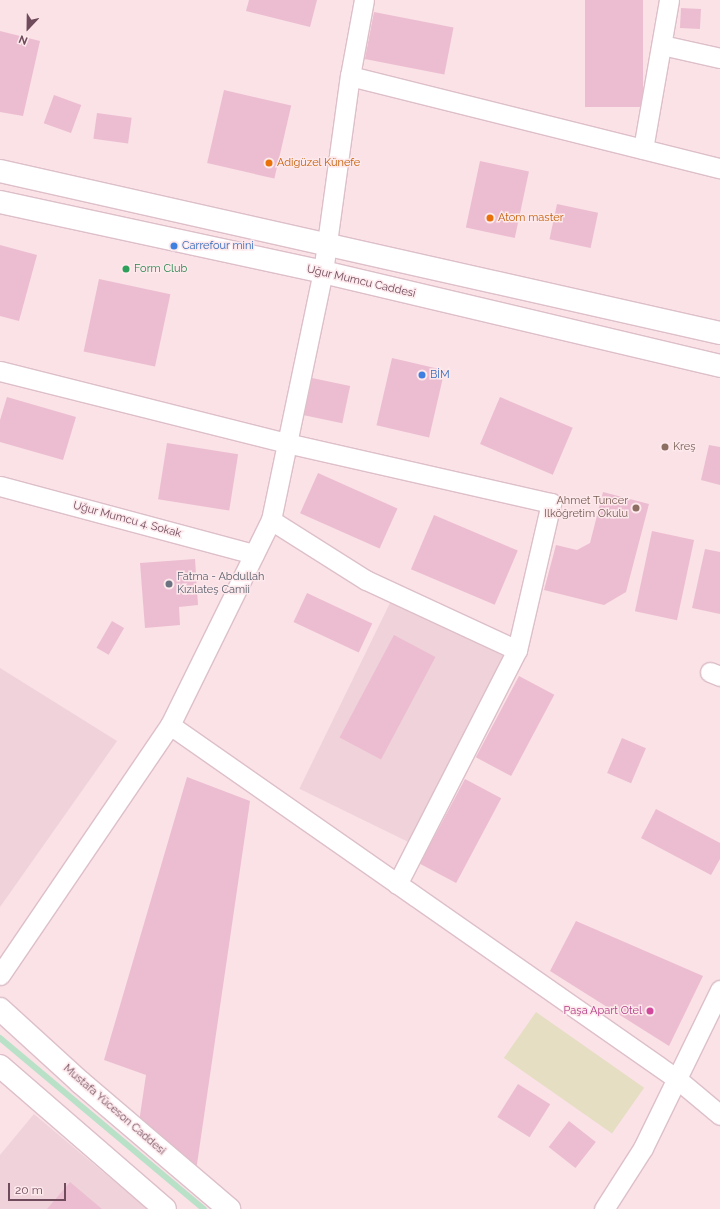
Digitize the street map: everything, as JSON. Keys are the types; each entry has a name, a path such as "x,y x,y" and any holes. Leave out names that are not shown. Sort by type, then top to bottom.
{"main road":[{"path":"0,171 720,333"},
{"name":"Uğur Mumcu Caddesi","path":"0,202 323,272 720,366"},
{"name":"Mustafa Yüceson Caddesi","path":"0,1009 80,1082 230,1209"},
{"path":"0,1066 165,1209"}],"street":[{"path":"0,975 170,725 271,520 323,272 350,76 364,0"},
{"path":"643,149 669,0"},
{"path":"662,45 720,58"},
{"path":"350,76 720,168"},
{"path":"0,371 287,443 551,503 517,650 397,884"},
{"name":"Uğur Mumcu 4. Sokak","path":"0,486 254,554"},
{"path":"271,520 366,580 517,650"},
{"path":"170,725 676,1079 720,1115"},
{"path":"604,1209 643,1148 720,990"}],"shaded area":[{"path":"391,601 505,657 414,845 299,789"},
{"path":"0,668 117,741 0,907"},
{"path":"536,1012 644,1088 612,1134 504,1058"},
{"path":"34,1114 147,1209 0,1209 0,1155"}],"building":[{"path":"249,0 317,0 310,27 246,11"},
{"path":"585,0 643,0 643,107 585,107"},
{"path":"681,8 701,9 700,29 680,28"},
{"path":"374,12 454,27 444,75 365,59"},
{"path":"0,31 40,41 23,116 0,112"},
{"path":"224,90 291,106 274,179 207,163"},
{"path":"54,95 81,105 71,133 44,123"},
{"path":"97,113 132,118 128,144 93,139"},
{"path":"480,161 529,171 515,238 466,228"},
{"path":"557,204 598,213 591,248 550,239"},
{"path":"0,245 37,255 19,321 0,316"},
{"path":"99,279 170,294 155,367 84,351"},
{"path":"392,358 445,370 429,437 376,425"},
{"path":"312,378 350,386 342,423 304,415"},
{"path":"7,397 76,417 63,460 0,442 0,420"},
{"path":"500,397 573,428 553,475 480,444"},
{"path":"167,443 238,454 229,511 158,499"},
{"path":"709,445 720,447 720,485 701,480"},
{"path":"318,473 397,508 380,549 300,513"},
{"path":"603,492 649,504 626,592 604,605 544,590 556,545 577,550 590,543"},
{"path":"434,515 518,551 495,605 411,569"},
{"path":"652,531 694,540 677,620 635,611"},
{"path":"705,549 720,552 720,614 692,608"},
{"name":"Fatma - Abdullah Kızılateş Camii","path":"195,559 198,605 179,607 180,625 145,628 140,563"},
{"path":"307,593 372,623 359,652 293,622"},
{"path":"112,621 124,628 109,655 97,648"},
{"path":"394,635 435,657 381,759 340,737"},
{"path":"519,676 554,695 511,776 476,757"},
{"path":"622,738 646,748 631,783 607,773"},
{"path":"187,777 250,801 196,1171 138,1129 146,1075 104,1060"},
{"path":"465,779 501,798 456,883 420,864"},
{"path":"656,809 720,843 720,859 711,875 641,838"},
{"name":"Paşa Apart Otel","path":"576,921 703,976 669,1046 550,971"},
{"path":"518,1084 550,1104 530,1137 497,1117"},
{"path":"569,1121 596,1142 575,1168 549,1147"},
{"path":"70,1182 102,1209 47,1209"}],"waterway":[{"path":"0,1038 204,1209"}],"place":[{"name":"Adigüzel Künefe","path":"269,163"},
{"name":"Atom master","path":"490,218"},
{"name":"Carrefour mini","path":"174,246"},
{"name":"Form Club","path":"126,269"},
{"name":"BİM","path":"422,375"},
{"name":"Kreş","path":"665,447"},
{"name":"Ahmet Tuncer Ilköğretim Okulu","path":"636,508"},
{"name":"Fatma - Abdullah Kızılateş Camii","path":"169,584"},
{"name":"Paşa Apart Otel","path":"650,1011"}]}
